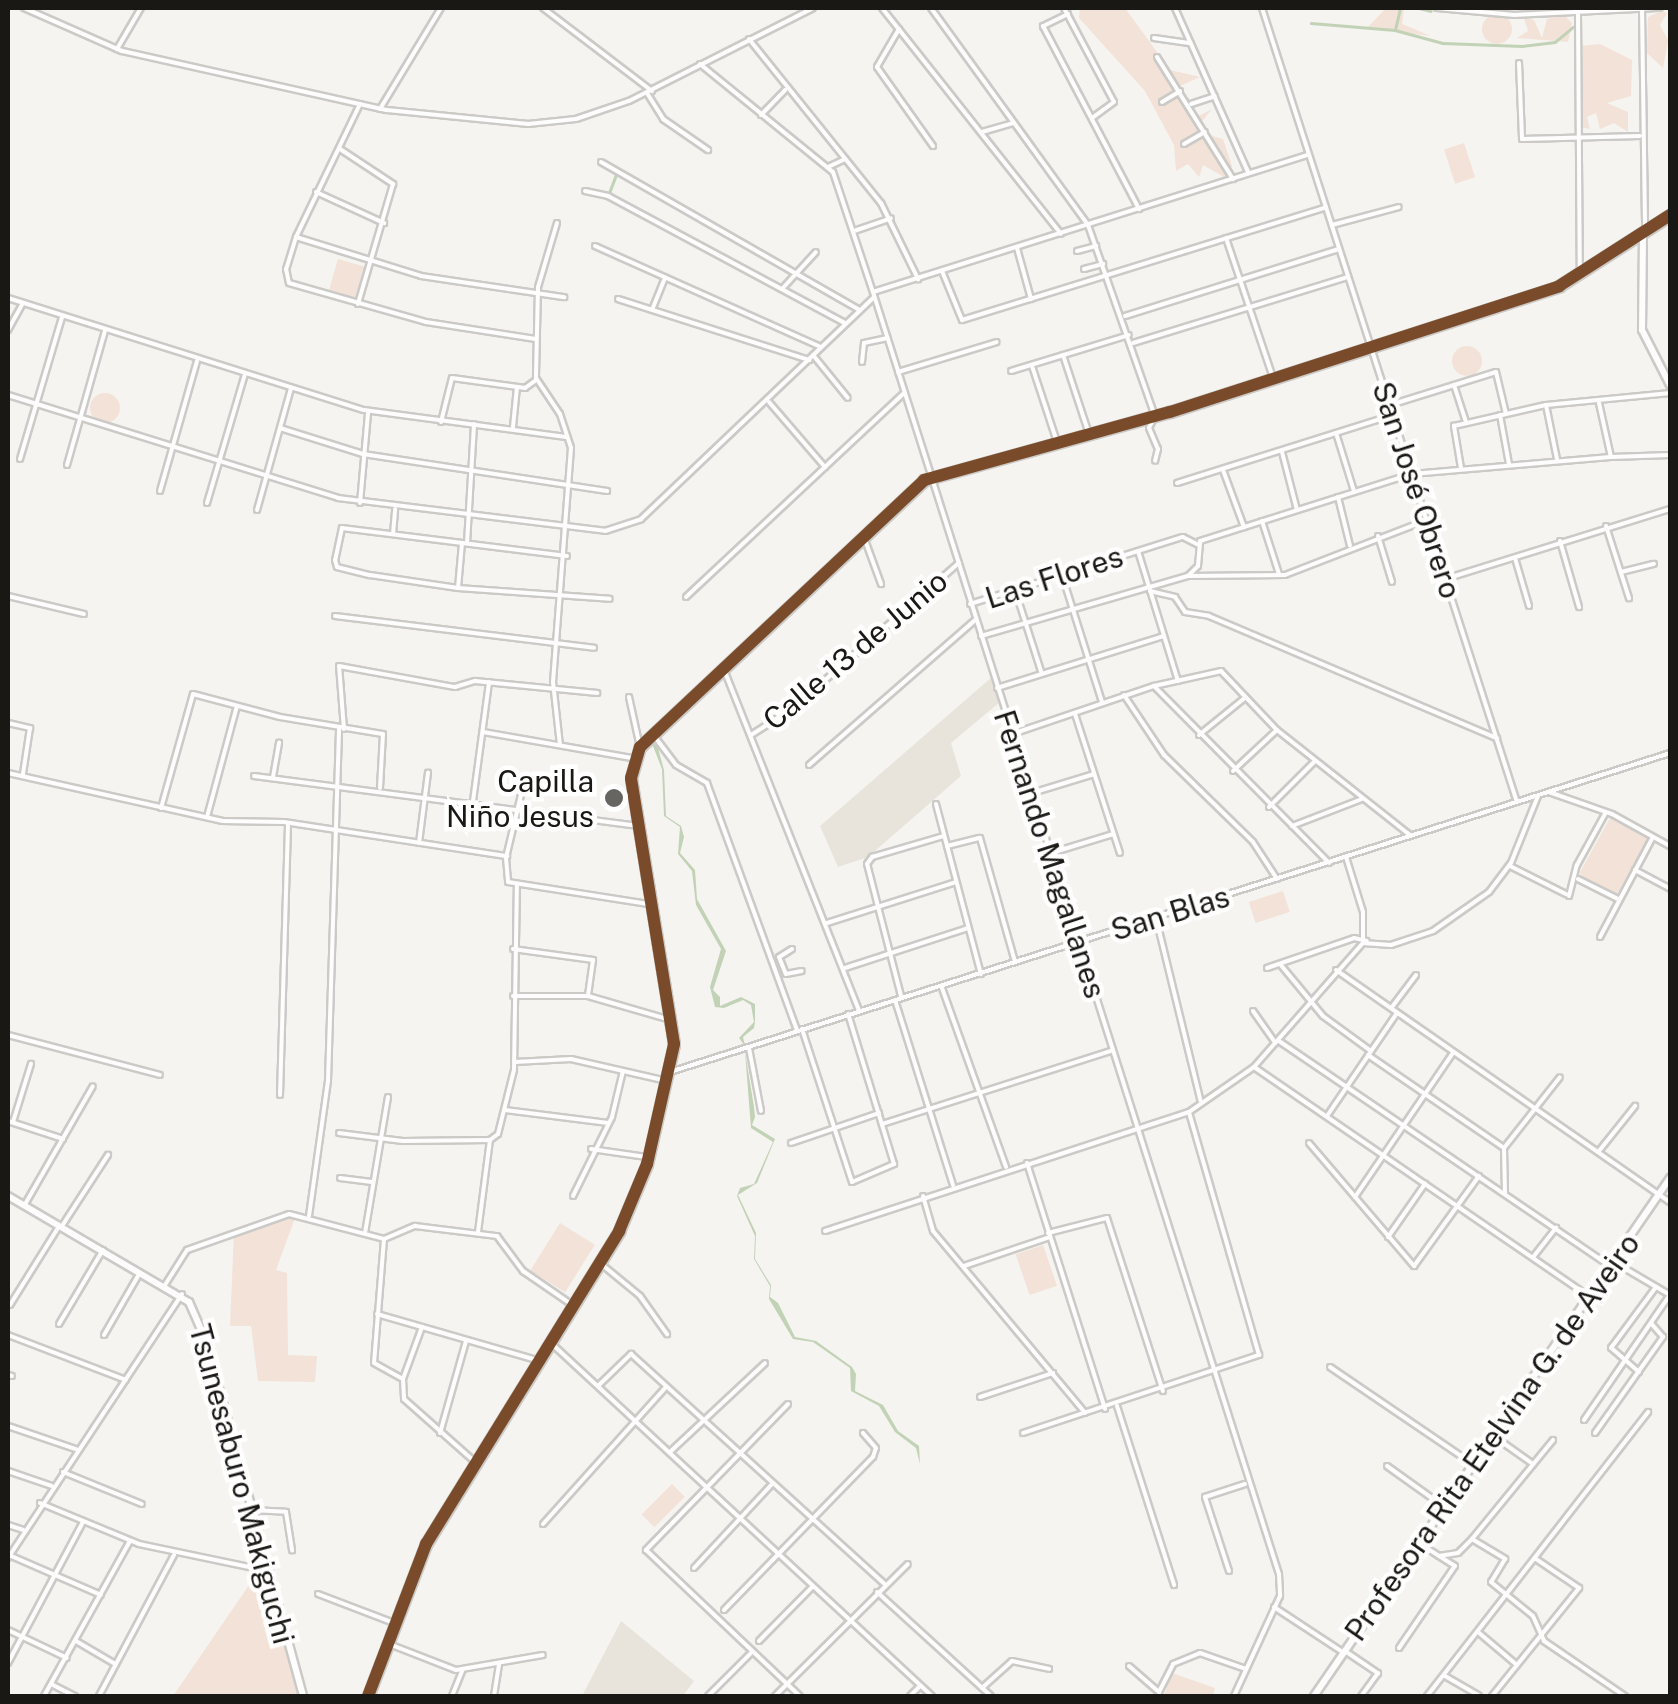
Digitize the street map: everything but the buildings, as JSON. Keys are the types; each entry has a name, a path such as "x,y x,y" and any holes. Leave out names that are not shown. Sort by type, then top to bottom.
{"main road":[{"path":"368,1696 426,1544 600,1263 633,1205 648,1157 669,1077 672,1020 639,826 632,758 640,747 932,476 1155,416 1580,278 1670,215"}],"street":[{"path":"24,8 117,50 380,109 528,124 585,117 649,92 811,8"},
{"path":"117,50 141,8"},
{"path":"380,109 441,8"},
{"path":"543,8 649,92 664,118 708,150"},
{"path":"882,8 1061,234"},
{"path":"930,8 1088,225 1125,316 1155,416 1149,428 1158,450 1155,461"},
{"path":"1064,8 1114,102 1093,117"},
{"path":"1175,8 1249,174"},
{"name":"San José Obrero","path":"1262,8 1516,802"},
{"path":"1437,8 1474,14 1578,15 1660,8"},
{"path":"1643,9 1640,216 1646,233 1642,330 1670,385"},
{"path":"1068,14 1042,26 1139,209"},
{"path":"1578,15 1580,278"},
{"path":"898,29 876,68 933,146"},
{"path":"1154,38 1191,42"},
{"path":"749,39 892,218 918,279"},
{"path":"1157,56 1233,179"},
{"path":"1519,63 1522,139 1640,136"},
{"path":"700,64 828,167 844,159"},
{"path":"761,115 787,88"},
{"path":"1162,102 1180,92"},
{"path":"1189,105 1215,96"},
{"path":"360,104 296,238 285,274 292,286 358,304 536,340"},
{"path":"982,132 1014,123"},
{"path":"1184,144 1204,132"},
{"path":"339,148 392,180 384,224 358,304"},
{"path":"8,395 360,502 568,529 605,530 641,518 768,401 874,294 1309,155"},
{"path":"601,162 859,310"},
{"name":"Fernando Magallanes","path":"828,167 874,294 1247,1484 1279,1574 1274,1608 1234,1696"},
{"path":"585,191 608,196 845,322"},
{"path":"316,192 384,224"},
{"path":"942,271 960,320 1326,207"},
{"path":"1332,225 1399,207"},
{"path":"853,231 892,218"},
{"path":"557,223 538,295 536,380 566,437 567,556 555,688 560,744"},
{"path":"296,238 373,264 564,297"},
{"path":"1226,238 1274,379"},
{"path":"595,246 821,347"},
{"path":"1078,251 1096,246"},
{"path":"1017,248 1030,299"},
{"path":"1125,316 1340,249"},
{"path":"782,289 816,252"},
{"path":"1084,269 1103,264"},
{"path":"652,310 665,277"},
{"path":"1132,343 1348,277"},
{"path":"8,298 368,411 566,437"},
{"path":"618,299 811,358 848,398"},
{"path":"8,330 23,304"},
{"path":"20,459 62,317"},
{"path":"67,465 106,331"},
{"path":"1012,371 1129,335"},
{"path":"862,362 864,343 887,338"},
{"path":"898,372 997,342"},
{"path":"1063,355 1089,434"},
{"path":"160,491 198,360"},
{"path":"1032,365 1057,442"},
{"path":"1390,405 1496,372 1508,464"},
{"path":"208,503 245,374"},
{"path":"441,422 452,378 518,387 531,387 536,380"},
{"path":"1454,384 1466,423"},
{"path":"513,429 518,387"},
{"path":"257,510 290,388"},
{"path":"686,597 904,393"},
{"path":"1461,468 1450,430 1466,423 1546,405 1670,393"},
{"path":"1599,400 1611,458"},
{"path":"768,401 825,467"},
{"path":"1546,405 1558,462"},
{"path":"360,502 368,411"},
{"path":"1176,483 1392,416"},
{"path":"458,588 468,517 474,424"},
{"path":"280,428 363,454 607,491"},
{"path":"1336,433 1354,492"},
{"path":"1282,450 1296,510"},
{"name":"Las Flores","path":"970,604 1138,550 1184,538 1197,544 1411,474 1670,455"},
{"path":"1223,468 1244,527"},
{"path":"1338,497 1350,546"},
{"path":"392,534 396,507"},
{"path":"1444,579 1606,526 1670,510"},
{"path":"980,636 1188,576 1280,576 1350,546 1427,520"},
{"path":"1262,521 1280,576"},
{"path":"1606,526 1629,598"},
{"path":"567,556 342,528 335,566 458,588 610,599"},
{"path":"864,536 881,584"},
{"path":"1378,536 1392,582"},
{"path":"1560,542 1579,607"},
{"path":"1188,576 1198,566 1197,544"},
{"path":"1138,550 1178,680"},
{"path":"1515,558 1529,606"},
{"name":"Calle 13 de Junio","path":"751,736 792,709 958,563"},
{"path":"1621,572 1654,564"},
{"path":"1062,575 1102,702"},
{"path":"1150,589 1175,597 1184,612 1209,616 1496,738"},
{"path":"1015,590 1042,674"},
{"path":"8,596 84,614"},
{"path":"335,616 594,648"},
{"path":"809,764 976,620"},
{"path":"998,688 1164,636"},
{"path":"309,1216 328,1081 332,784 342,728 339,666 441,685 489,682 597,693"},
{"path":"724,668 859,1011"},
{"path":"1012,734 1154,686 1221,671 1277,730 1410,836"},
{"path":"473,801 489,682"},
{"path":"1154,686 1268,807 1329,863"},
{"path":"161,808 189,696 386,736 380,789"},
{"path":"1124,696 1164,755 1252,842 1277,879"},
{"path":"629,697 640,747"},
{"path":"1200,735 1246,697"},
{"path":"206,818 237,706"},
{"path":"1075,712 1120,852"},
{"path":"8,723 30,728 23,776"},
{"path":"1234,771 1277,730"},
{"path":"483,732 632,758"},
{"path":"653,734 676,765 707,783 800,1030 852,1182 894,1167 848,1014"},
{"path":"273,777 279,743"},
{"name":"San Blas","path":"669,1077 848,1014 1670,753"},
{"path":"1268,807 1315,761"},
{"path":"419,843 428,772"},
{"path":"8,773 206,818 288,824 507,856"},
{"path":"1030,793 1094,774"},
{"path":"254,776 473,801 639,826"},
{"path":"525,778 504,876 517,885 652,905"},
{"path":"1549,792 1606,812 1670,846"},
{"path":"1267,968 1365,940 1391,945 1433,931 1489,892 1510,866 1538,796"},
{"path":"1291,826 1362,799"},
{"path":"936,804 981,974"},
{"path":"1510,866 1568,895 1578,879 1576,865 1606,812"},
{"path":"280,1095 288,824"},
{"path":"1051,854 1113,834"},
{"path":"944,836 868,860 898,999 953,1185"},
{"path":"1600,937 1653,837"},
{"path":"946,846 980,838 1015,962"},
{"path":"1346,858 1362,912 1365,940"},
{"path":"1636,870 1670,889"},
{"path":"1578,879 1619,900"},
{"path":"826,923 956,882"},
{"path":"478,1234 490,1140 505,1110 515,1062 512,949 517,885"},
{"path":"1156,918 1202,1102"},
{"path":"843,969 968,928"},
{"path":"826,1232 1006,1167 1189,1112 1254,1067 1365,940"},
{"path":"512,949 593,960 588,996"},
{"path":"792,949 780,955 782,965 787,975 802,972"},
{"path":"1280,964 1309,1002 1370,1053 1504,1148"},
{"path":"774,968 782,965"},
{"path":"1336,970 1670,1202"},
{"path":"1390,1009 1416,976"},
{"path":"941,986 976,1094 1006,1167"},
{"path":"513,996 588,996 672,1020"},
{"path":"1253,1010 1276,1041 1556,1228 1670,1295 1584,1420"},
{"path":"1327,1116 1397,1013"},
{"path":"8,1035 160,1075"},
{"path":"749,1048 761,1110"},
{"path":"882,1124 1113,1051"},
{"path":"1354,1197 1453,1052"},
{"path":"515,1062 571,1059 669,1077"},
{"path":"31,1064 10,1121 63,1139"},
{"path":"1254,1067 1588,1296"},
{"path":"573,1196 592,1149 608,1123 623,1071"},
{"path":"1505,1193 1504,1148 1560,1076"},
{"path":"24,1206 93,1086"},
{"path":"366,1233 378,1138 388,1097"},
{"path":"1600,1151 1634,1106"},
{"path":"505,1110 608,1123"},
{"path":"1023,1432 1214,1374 1261,1352 1189,1112"},
{"path":"791,1143 879,1114"},
{"path":"339,1133 378,1138 490,1140"},
{"path":"1308,1143 1388,1237 1418,1266 1479,1176"},
{"path":"592,1149 648,1157"},
{"path":"10,1305 108,1156"},
{"path":"1027,1163 1105,1409"},
{"path":"340,1178 372,1182"},
{"name":"Profesora Rita Etelvina G. de Aveiro","path":"1314,1696 1490,1434 1670,1178"},
{"path":"1388,1237 1425,1184"},
{"name":"Tsunesaburo Makiguchi","path":"8,1196 182,1294 206,1341 303,1696"},
{"path":"922,1196 929,1225 1085,1414"},
{"path":"165,1284 187,1250 280,1214 309,1216 384,1239 410,1226 502,1239 523,1271 573,1306"},
{"path":"962,1267 1107,1218 1162,1391"},
{"path":"1534,1258 1556,1228"},
{"path":"384,1239 374,1363 403,1380"},
{"path":"60,1324 104,1250"},
{"path":"600,1263 640,1296 667,1334"},
{"path":"104,1335 141,1272"},
{"path":"1638,1372 1611,1348 1656,1287"},
{"path":"100,1595 8,1557 40,1503 182,1294"},
{"path":"377,1314 538,1361"},
{"path":"1595,1434 1663,1337 1651,1323"},
{"path":"422,1327 403,1380 406,1402 476,1463"},
{"path":"8,1335 126,1380"},
{"path":"440,1433 466,1340"},
{"path":"550,1342 932,1696"},
{"path":"600,1385 630,1353 885,1584"},
{"path":"670,1452 765,1363"},
{"path":"1330,1367 1471,1463"},
{"path":"980,1396 1053,1373"},
{"path":"543,1524 666,1387"},
{"path":"788,1404 646,1550 800,1696"},
{"path":"1117,1406 1174,1584"},
{"path":"1428,1696 1648,1412"},
{"path":"8,1426 78,1450"},
{"path":"724,1610 873,1458 876,1448 863,1433"},
{"path":"1490,1434 1533,1464"},
{"path":"1439,1556 1458,1553 1472,1540 1553,1440"},
{"path":"1386,1466 1443,1506"},
{"path":"8,1471 52,1486"},
{"path":"62,1471 142,1504"},
{"path":"694,1568 772,1484"},
{"path":"1229,1570 1205,1496 1247,1484"},
{"path":"40,1503 130,1541 175,1554 268,1571"},
{"path":"251,1510 286,1512 292,1550"},
{"path":"8,1663 83,1522"},
{"path":"8,1525 23,1530"},
{"path":"1472,1540 1505,1559 1491,1582 1538,1622 1542,1637 1625,1696"},
{"path":"44,1696 130,1541"},
{"path":"1399,1648 1454,1566 1418,1543"},
{"path":"99,1696 175,1554"},
{"path":"1492,1696 1579,1588 1536,1558"},
{"path":"775,1696 908,1564"},
{"path":"759,1641 812,1587"},
{"path":"877,1592 991,1696"},
{"path":"318,1594 394,1623"},
{"path":"1274,1608 1378,1674 1361,1696"},
{"path":"8,1630 66,1658"},
{"path":"1478,1632 1518,1666"},
{"path":"76,1641 116,1665"},
{"path":"387,1643 464,1670 543,1654"},
{"path":"708,1696 752,1652"},
{"path":"1129,1666 1159,1692 1173,1664 1200,1653 1246,1669"},
{"path":"978,1696 1016,1660 1049,1669"},
{"path":"494,1696 499,1663"},
{"path":"452,1696 464,1670"},
{"path":"1444,1676 1479,1696"},
{"path":"52,1684 75,1696"},
{"path":"910,1696 920,1686"}],"shaded area":[{"path":"1080,8 1125,8 1170,70 1200,77 1178,87 1193,103 1188,110 1195,118 1212,109 1200,124 1205,134 1223,139 1232,166 1224,177 1203,165 1199,177 1188,164 1176,171 1174,145 1145,91 1079,18"},
{"path":"1386,8 1404,8 1402,24 1431,36 1367,28"},
{"path":"1661,11 1667,13 1660,25 1668,40 1663,68 1647,53 1648,17"},
{"path":"1497,14 1511,23 1512,29 1503,43 1497,44 1483,35 1482,29 1491,15"},
{"path":"1564,15 1572,23 1568,42 1517,38 1528,31 1524,18 1534,20 1542,38 1547,19"},
{"path":"1600,44 1632,60 1631,96 1607,103 1628,112 1628,132 1614,123 1600,129 1596,113 1587,117 1590,129 1579,127 1579,46"},
{"path":"1464,143 1475,177 1455,184 1444,149"},
{"path":"338,259 366,267 356,301 328,293"},
{"path":"1467,346 1478,350 1482,361 1478,372 1467,376 1456,372 1452,361 1456,350"},
{"path":"105,393 116,397 120,408 116,419 105,423 94,419 90,408 94,397"},
{"path":"992,677 1000,702 951,743 961,776 868,857 838,867 820,826"},
{"path":"651,741 658,748 664,770 666,816 681,826 684,837 680,853 695,870 697,899 726,951 713,990 720,997 720,1006 741,997 755,1004 754,1028 743,1037 745,1046 739,1038 754,1022 751,1005 743,1000 724,1008 715,1007 710,987 721,949 696,905 692,871 678,854 680,827 664,816 662,769"},
{"path":"1610,818 1648,839 1617,895 1579,874"},
{"path":"1283,891 1290,912 1256,923 1249,902"},
{"path":"745,1052 755,1117 752,1125 775,1139 757,1183 738,1195 756,1233 755,1259 771,1285 770,1297 778,1303 795,1337 816,1341 852,1367 856,1374 855,1391 883,1405 898,1431 919,1446 920,1464 916,1448 895,1432 879,1406 851,1391 850,1368 813,1342 793,1339 769,1299 770,1286 754,1259 755,1236 737,1196 740,1188 754,1184 773,1142 751,1128"},
{"path":"279,1217 295,1218 276,1270 287,1273 288,1355 317,1356 315,1382 258,1381 251,1326 230,1326 234,1232"},
{"path":"560,1223 595,1245 565,1292 530,1270"},
{"path":"1043,1245 1057,1286 1030,1295 1016,1254"},
{"path":"672,1484 685,1497 654,1527 642,1514"},
{"path":"256,1575 265,1577 299,1696 173,1696"},
{"path":"621,1621 694,1681 683,1696 582,1696"},
{"path":"1172,1673 1215,1688 1213,1696 1164,1696"}],"waterway":[{"path":"1395,30 1400,8"},
{"path":"1419,8 1431,11"},
{"path":"1311,23 1395,30 1443,43 1522,46 1555,42 1573,27"},
{"path":"609,193 616,175"}],"transit line":[{"path":"368,1696 426,1544 619,1231 647,1164 674,1044 631,778 640,747 924,480 1170,412 1559,286 1670,215"}],"place":[{"name":"Capilla Niño Jesus","path":"614,798"}]}
